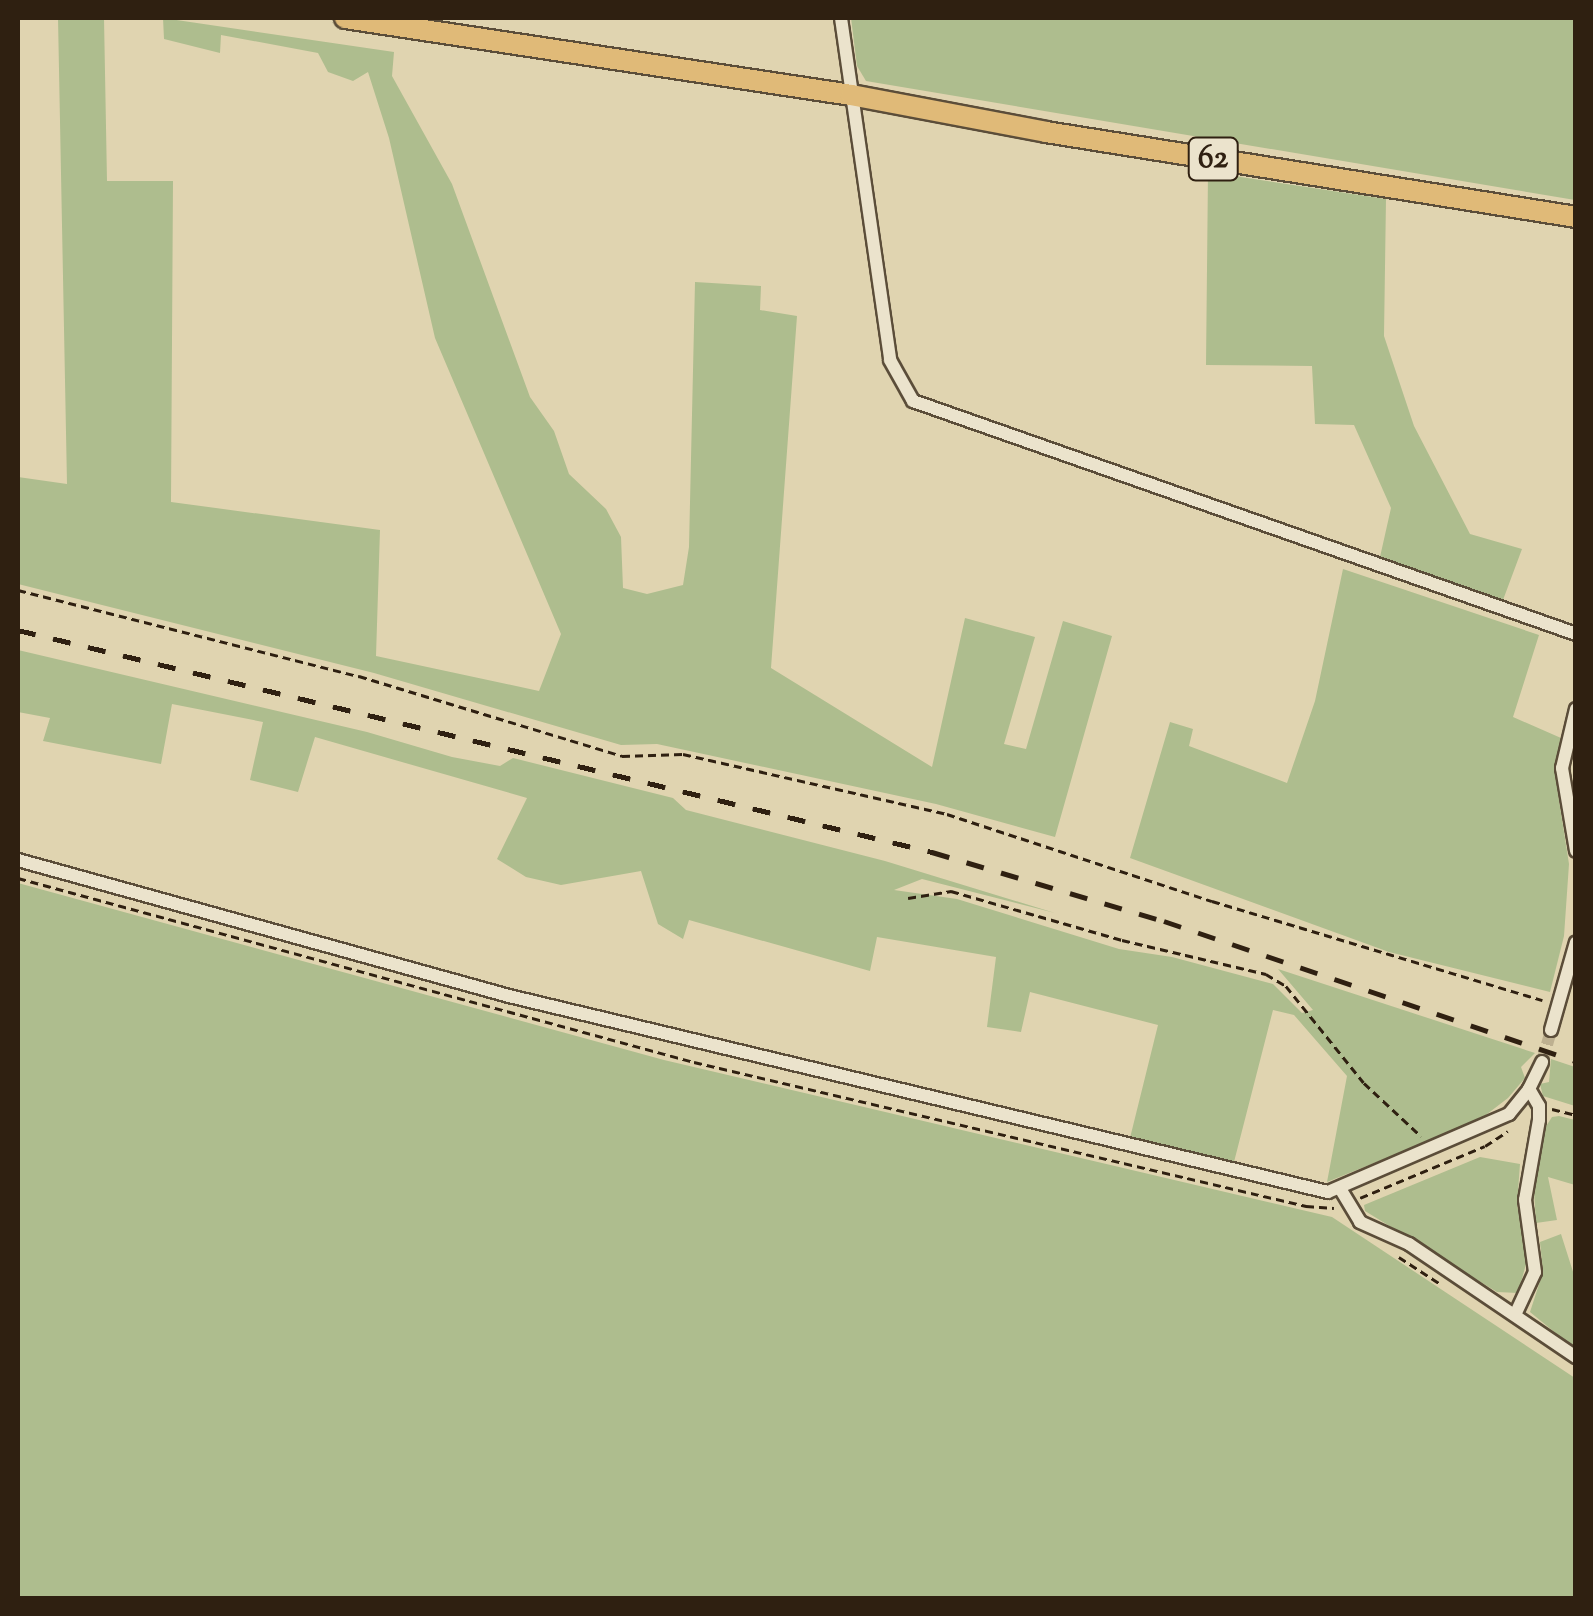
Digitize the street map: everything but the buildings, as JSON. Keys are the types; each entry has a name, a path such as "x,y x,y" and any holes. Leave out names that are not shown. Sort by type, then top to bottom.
{"main road":[{"name":"62","path":"346,18 851,95 1046,132 1576,217"}],"street":[{"path":"841,18 890,360 913,401 1576,634"},
{"path":"1576,708 1562,768 1576,851"},
{"path":"18,860 509,996 1313,1190 1341,1190 1509,1114 1542,1062"},
{"path":"1551,1030 1576,942"},
{"path":"1515,1315 1535,1272 1525,1200 1539,1106 1528,1089"},
{"path":"1341,1190 1360,1222 1409,1244 1576,1357"}],"path":[{"path":"18,590 359,676 622,756 683,754 947,814 1513,994 1560,998"},
{"path":"908,898 952,891 1266,974 1286,986 1364,1083 1418,1129 1426,1152"},
{"path":"1539,1106 1576,1115"},
{"path":"1348,1204 1485,1146 1512,1128"}],"green space":[{"path":"58,18 104,18 107,181 173,181 171,502 380,530 376,656 539,691 561,634 435,338 389,138 368,72 353,81 328,72 318,53 221,35 220,53 164,39 163,18 394,52 392,76 452,184 530,397 554,431 569,474 606,509 621,537 623,588 647,594 683,585 689,547 695,282 761,286 760,310 797,316 771,668 932,767 965,618 1035,637 1004,744 1026,749 1063,621 1112,636 1055,837 936,804 657,744 621,745 374,673 18,584 18,477 67,484"},
{"path":"851,18 1575,18 1575,200 866,81 857,66"},
{"path":"1208,172 1386,199 1384,336 1414,426 1470,534 1522,549 1503,600 1380,557 1391,508 1354,425 1315,424 1312,366 1206,365"},
{"path":"1343,569 1539,635 1513,717 1561,738 1554,768 1569,864 1564,936 1550,992 1389,952 1130,858 1170,722 1193,729 1189,746 1287,783 1315,701"},
{"path":"18,650 367,732 452,757 500,766 513,758 673,798 686,810 885,861 1055,913 922,879 894,890 957,899 1119,949 1172,957 1273,984 1302,1013 1313,1010 1278,969 1535,1053 1521,1067 1525,1078 1508,1098 1478,1121 1327,1182 1347,1076 1294,1015 1273,1010 1234,1162 1130,1138 1158,1025 1030,992 1021,1032 987,1027 996,957 877,937 870,971 689,920 683,939 658,924 641,871 561,885 526,877 497,859 527,798 315,737 298,792 250,780 263,722 172,704 161,764 43,741 50,718 18,712"},
{"path":"18,883 664,1060 1332,1217 1575,1378 1575,1598 18,1598"},
{"path":"1551,1059 1575,1067 1575,1106 1543,1096 1540,1084 1549,1082"},
{"path":"1552,1117 1575,1120 1575,1185 1548,1177 1557,1220 1536,1223 1533,1176 1543,1131"},
{"path":"1480,1157 1520,1164 1517,1205 1528,1257 1518,1293 1497,1292 1365,1211 1364,1205"},
{"path":"1561,1234 1575,1278 1575,1349 1530,1312 1543,1272 1540,1242"}],"tunnel":[{"path":"1542,1062 1551,1030"}],"railway":[{"path":"18,630 932,852 1164,921 1576,1061"}]}
